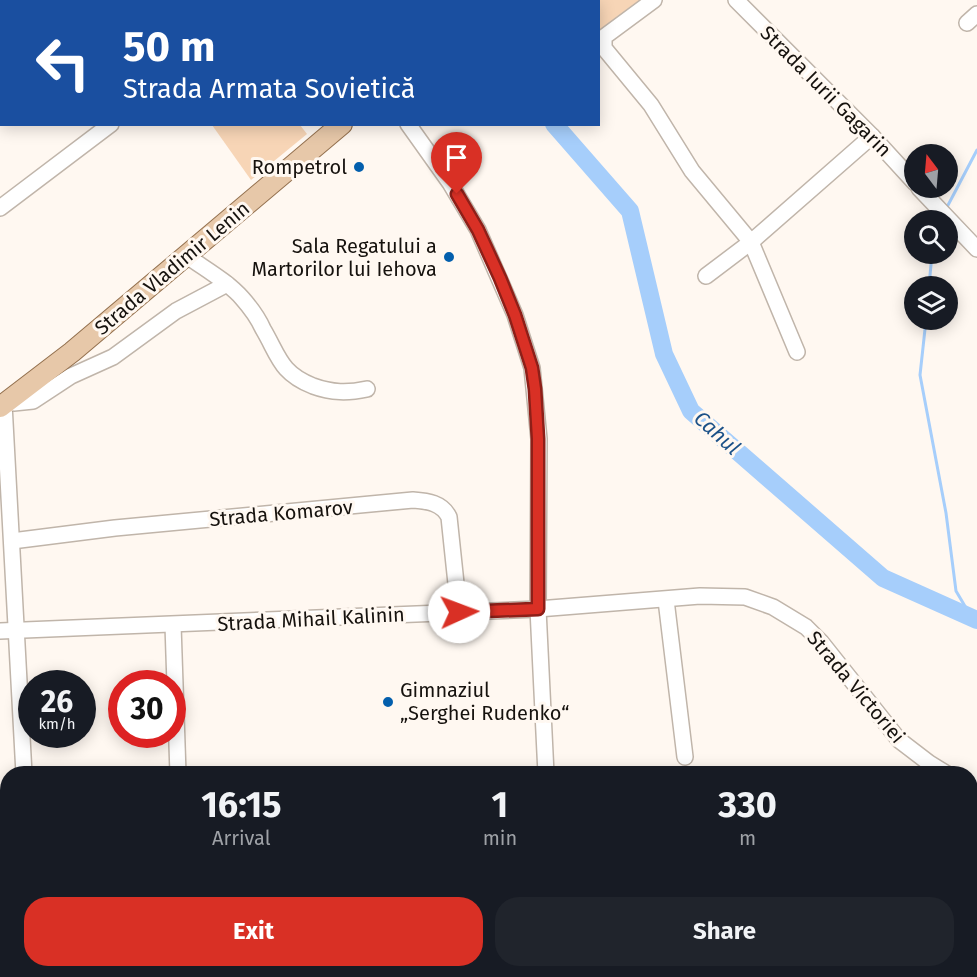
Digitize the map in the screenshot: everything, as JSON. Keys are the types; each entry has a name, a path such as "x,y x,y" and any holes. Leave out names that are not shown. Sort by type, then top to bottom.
{"main road":[{"name":"Strada Vladimir Lenin","path":"2,405 72,352 340,126"}],"street":[{"path":"654,0 604,37 604,48 651,105 692,171 752,242 797,352"},
{"name":"Strada Iurii Gagarin","path":"736,0 904,171"},
{"path":"0,208 108,126"},
{"path":"409,126 450,183 478,230 527,348 535,389 538,439 538,609 546,766"},
{"path":"706,276 752,242 872,136"},
{"path":"929,198 977,249"},
{"path":"187,256 227,284 241,297 264,329 280,362 288,372 301,381 333,392 367,389"},
{"path":"24,766 12,541 2,405 33,401 71,376 113,357 176,311 227,284"},
{"name":"Strada Komarov","path":"12,541 115,528 424,501 440,506 449,517 459,612"},
{"name":"Strada Mihail Kalinin","path":"0,631 538,609 700,596 745,597 761,602 796,620"},
{"path":"666,600 685,757"},
{"name":"Strada Victoriei","path":"796,620 821,642 899,740 933,766"},
{"path":"172,625 178,766"}],"shaded area":[{"path":"600,0 649,0 600,37"},
{"path":"213,126 301,126 307,134 251,180"}],"waterway":[{"name":"Cahul","path":"556,126 630,211 664,354 691,411 883,578 977,620"},
{"path":"946,209 977,150"},
{"path":"930,276 931,264"},
{"path":"925,330 920,375 946,513 956,591 972,618"}],"place":[{"name":"Rompetrol","path":"359,167"},
{"name":"Sala Regatului a Martorilor lui Iehova","path":"449,257"},
{"name":"Gimnaziul „Serghei Rudenko“","path":"388,702"}],"route":[{"path":"457,194 489,254 527,348 535,389 538,439 538,609 459,612"}]}
